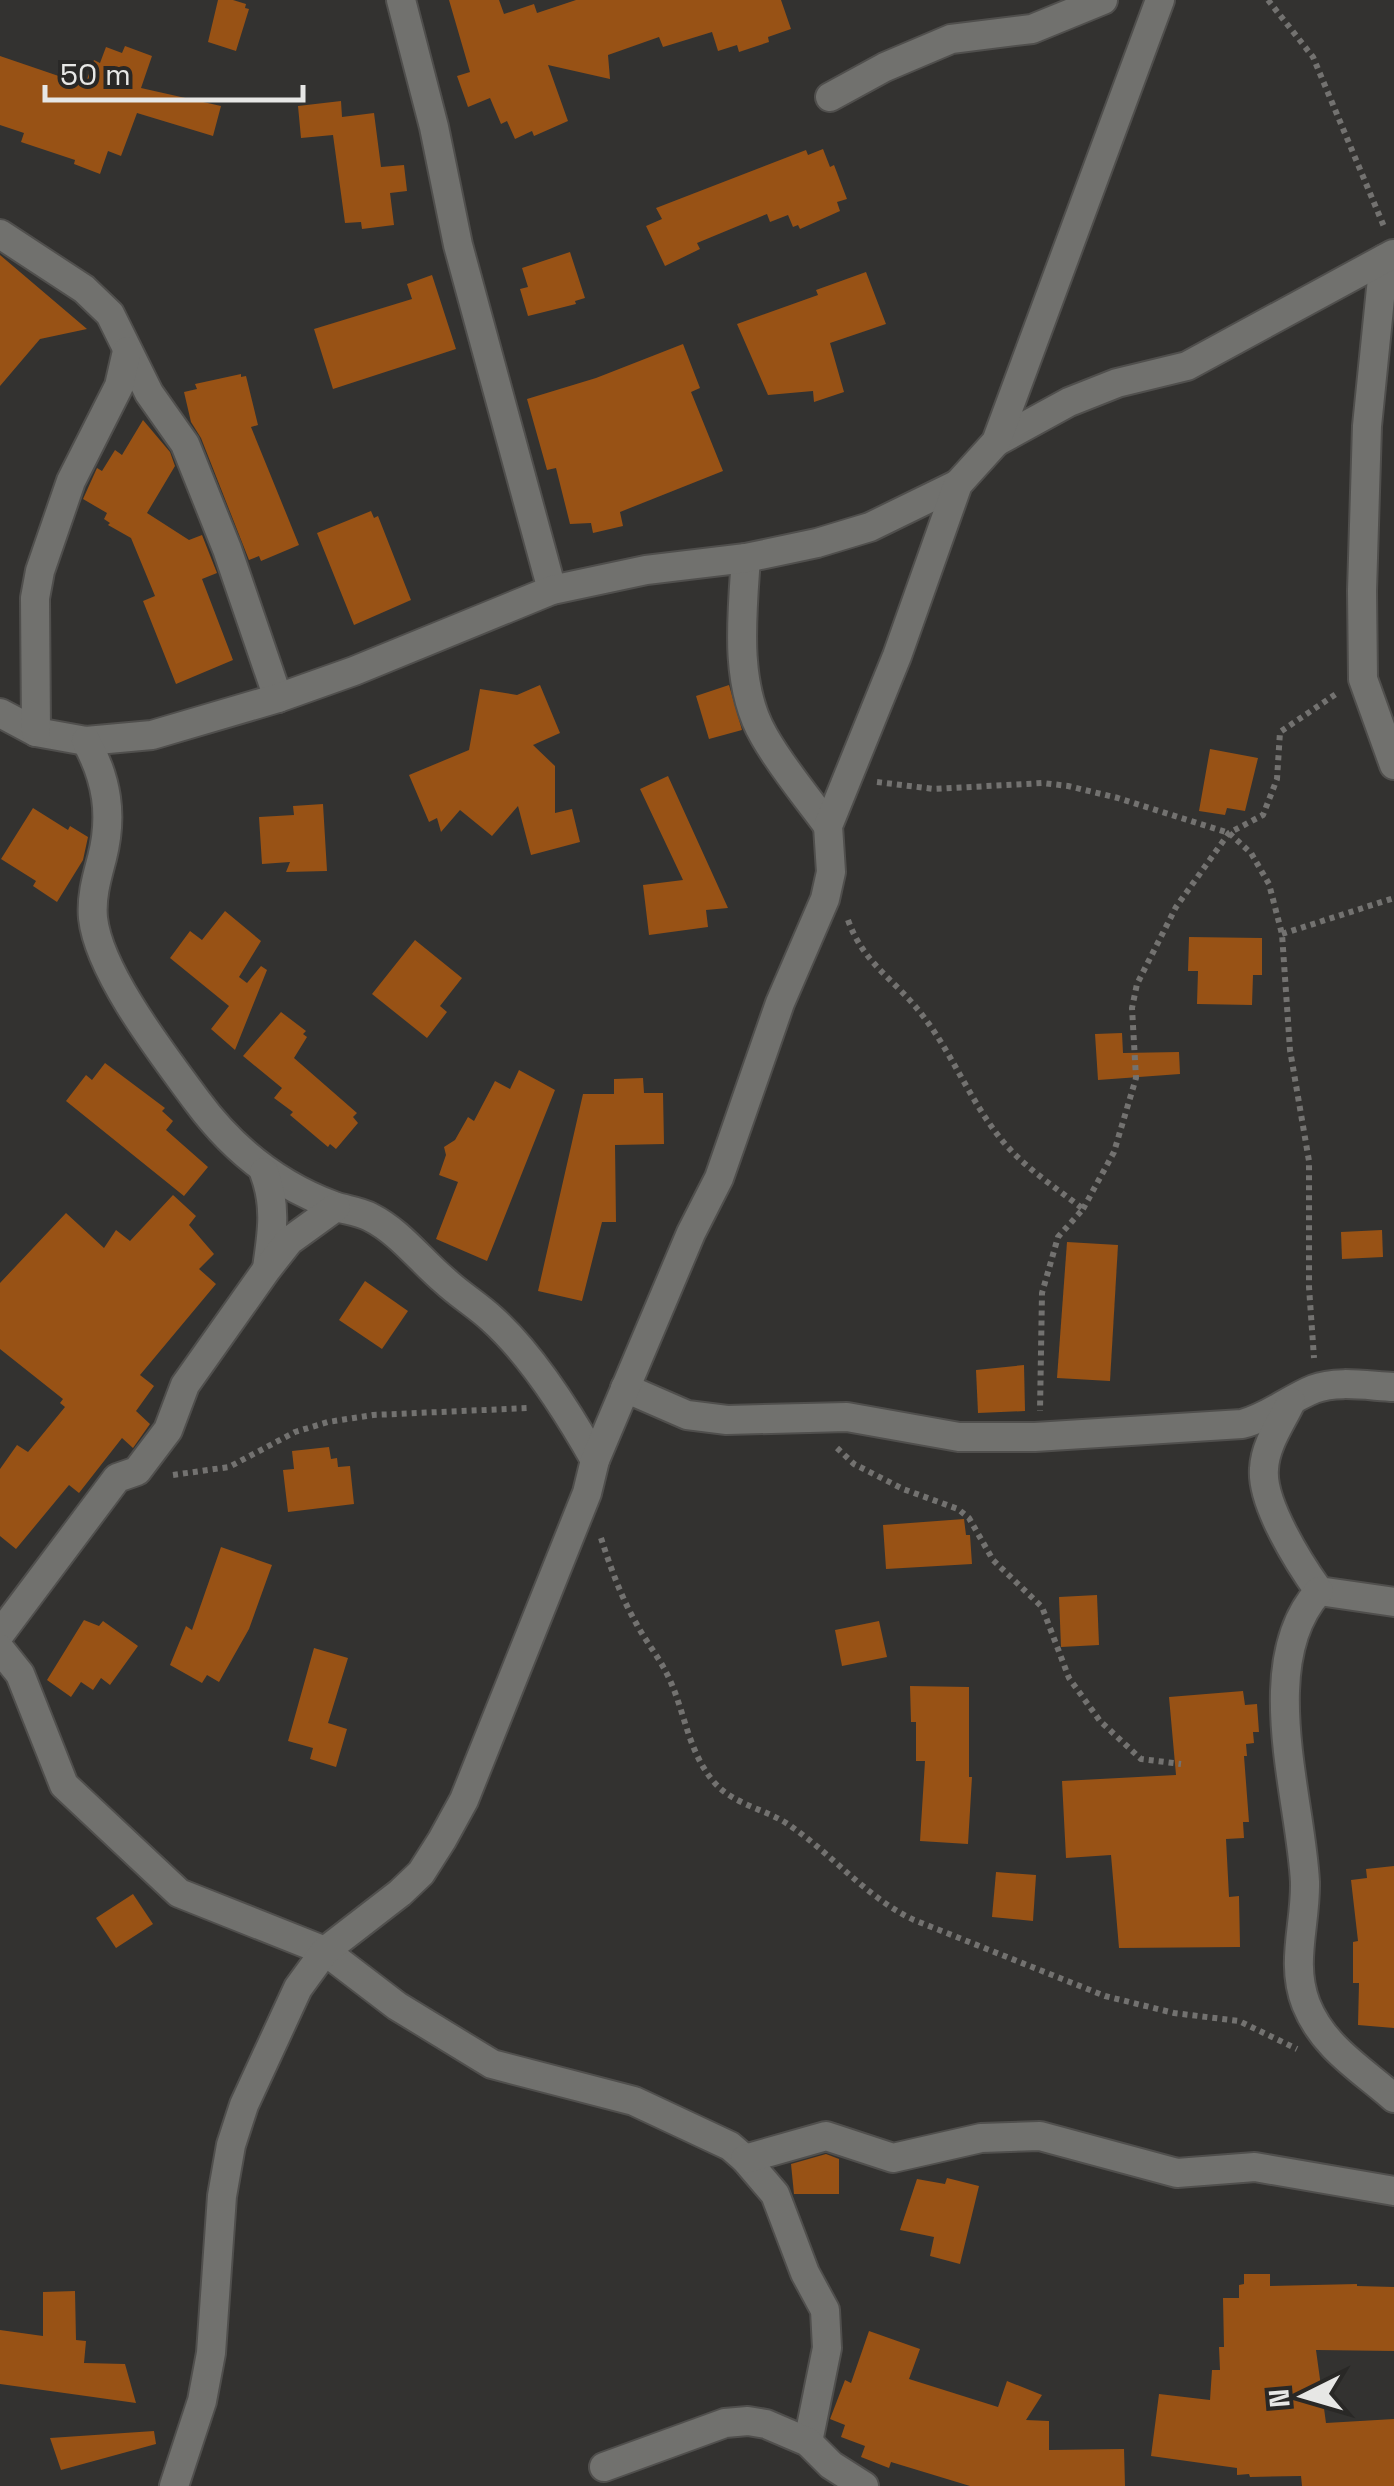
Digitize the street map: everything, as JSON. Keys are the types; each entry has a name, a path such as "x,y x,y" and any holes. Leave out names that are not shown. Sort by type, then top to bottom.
{"street":[{"path":"401,0 434,127 458,245 552,590"},
{"path":"830,96 951,39 1032,29 1104,0"},
{"path":"996,442 1160,0"},
{"path":"0,234 100,303 110,314 166,421 185,444 278,698"},
{"path":"0,713 36,732 86,741 152,735 354,671 552,590 646,570 746,558 870,527 958,484 996,442 1069,402 1117,383 1187,366 1388,247"},
{"path":"1388,247 1366,426 1362,525 1364,679 1394,765"},
{"path":"36,732 35,598 40,571 70,480 114,398 127,351"},
{"path":"174,2486 202,2401 212,2353 222,2196 230,2145 244,2104 298,1988 325,1951 400,1894 420,1873 464,1800 587,1493 595,1460 691,1233 720,1178 780,1003 825,899 830,872 828,826 897,656 958,484"},
{"path":"746,558 742,619 753,712 764,737 828,826"},
{"path":"86,741 105,782 108,814 92,915 98,944 130,1003 199,1104 231,1142 264,1172 336,1207 368,1215 399,1237 444,1281 494,1321 566,1408 595,1460"},
{"path":"264,1172 272,1193 274,1224 266,1269"},
{"path":"0,1634 116,1478 136,1471 168,1430 185,1385 266,1269 290,1241 336,1207"},
{"path":"625,1388 687,1416 728,1420 847,1418 959,1437 1043,1437 1242,1424 1259,1420 1316,1388 1346,1384 1394,1387"},
{"path":"1291,1402 1268,1447 1265,1488 1272,1509 1319,1591"},
{"path":"1319,1591 1394,1602"},
{"path":"1319,1591 1301,1616 1291,1650 1286,1730 1289,1782 1305,1887 1298,1979 1312,2018 1352,2066 1394,2098"},
{"path":"0,1649 20,1674 64,1785 179,1894 325,1951 396,2006 492,2064 634,2101 730,2146 746,2159 775,2194 825,2310 827,2348 808,2442"},
{"path":"746,2159 826,2136 893,2158 964,2140 1040,2136 1177,2172 1255,2167 1394,2191"},
{"path":"604,2467 725,2423 748,2421 766,2424 808,2442 831,2465 864,2486"}],"path":[{"path":"1268,0 1313,57 1388,247"},
{"path":"1043,1437 1038,1391 1042,1293 1058,1237 1084,1209 1114,1152 1136,1078 1132,1008 1137,984 1176,907 1229,833 1263,816 1277,779 1280,732 1364,679"},
{"path":"847,774 892,786 920,788 1043,783 1068,786 1229,833 1250,853 1269,884 1282,934 1290,1050 1304,1115 1308,1162 1308,1286 1316,1388"},
{"path":"830,872 863,952 920,1011 948,1050 969,1093 1006,1144 1084,1209"},
{"path":"1282,934 1394,898"},
{"path":"170,1475 229,1467 294,1432 328,1422 373,1415 566,1408"},
{"path":"801,1416 854,1464 903,1489 958,1509 969,1518 993,1560 1042,1607 1069,1678 1100,1721 1141,1759 1181,1764"},
{"path":"587,1493 636,1624 656,1652 677,1696 686,1734 714,1781 725,1791 749,1807 790,1824 888,1908 914,1920 1105,1996 1174,2013 1239,2021 1304,2051 1338,2050"}],"building":[{"path":"218,0 233,0 249,9 236,51 208,42"},
{"path":"449,0 499,0 504,14 534,4 537,13 576,0 781,0 791,29 739,52 737,45 718,51 712,32 663,47 659,37 608,55 610,79 548,65 568,121 534,136 532,131 515,139 507,121 501,124 490,98 468,107 457,76 470,72"},
{"path":"125,46 152,56 141,88 221,106 213,136 137,113 121,156 108,151 100,174 74,164 75,160 21,142 24,133 0,125 0,56 85,85 94,60 100,63 106,47 122,53"},
{"path":"341,101 342,117 374,113 381,167 404,165 407,191 390,193 394,225 362,229 361,222 345,223 333,135 301,138 298,106"},
{"path":"823,149 847,199 837,202 840,211 800,229 798,225 793,227 788,215 770,222 767,214 697,243 700,249 665,266 646,226 662,219 656,208 806,150 808,155"},
{"path":"570,252 585,298 575,301 576,304 528,316 520,289 528,287 522,268"},
{"path":"0,255 87,329 40,339 0,386"},
{"path":"866,272 886,324 830,343 844,392 814,402 813,391 768,395 737,324 818,295 816,290"},
{"path":"432,275 456,349 333,389 314,329 412,299 407,284"},
{"path":"683,344 700,388 691,392 723,471 620,512 623,526 593,533 591,523 570,524 556,468 547,470 527,399 596,378"},
{"path":"246,376 258,425 251,427 299,545 261,561 259,556 249,560 201,438 191,422 184,392 197,389 195,384"},
{"path":"143,420 170,452 175,466 147,513 189,540 202,535 217,573 202,579 233,660 176,684 143,601 155,596 131,538 108,525 104,519 107,513 83,499 97,468 102,471 115,450 122,455"},
{"path":"371,511 374,518 378,516 411,600 354,625 317,533"},
{"path":"540,685 560,733 533,745 555,766 555,813 572,809 580,842 531,855 518,806 492,836 460,810 441,832 437,818 429,822 409,775 469,750 480,689 517,695"},
{"path":"729,685 742,730 709,739 696,696"},
{"path":"1210,749 1258,758 1245,811 1227,808 1225,815 1199,811"},
{"path":"668,776 728,908 706,910 708,927 649,935 643,885 683,880 640,789"},
{"path":"323,804 327,871 286,872 290,862 262,864 259,817 294,815 293,806"},
{"path":"33,808 68,830 70,826 88,837 83,860 57,902 33,886 36,881 1,859"},
{"path":"225,911 261,941 239,977 247,983 261,966 267,970 235,1050 211,1029 229,1006 170,958 190,931 202,940"},
{"path":"1189,937 1262,938 1262,975 1253,975 1252,1005 1197,1004 1198,971 1188,971"},
{"path":"415,940 462,978 440,1006 447,1012 427,1038 372,994"},
{"path":"281,1012 306,1031 303,1034 307,1037 294,1058 357,1113 353,1117 358,1123 336,1149 330,1144 328,1147 290,1115 293,1112 274,1098 282,1088 243,1056"},
{"path":"1122,1033 1123,1053 1179,1052 1180,1074 1098,1080 1095,1034"},
{"path":"105,1063 165,1108 162,1111 173,1121 166,1130 208,1167 184,1196 66,1101 86,1075 92,1080"},
{"path":"519,1070 555,1090 487,1261 436,1239 458,1182 439,1175 446,1155 444,1147 455,1140 468,1117 474,1121 495,1081 510,1089"},
{"path":"643,1078 644,1093 663,1093 664,1144 615,1145 616,1222 602,1222 582,1301 538,1291 583,1094 614,1094 614,1079"},
{"path":"173,1195 196,1216 189,1225 214,1254 199,1269 216,1284 140,1375 154,1386 136,1411 150,1424 133,1448 122,1438 79,1493 69,1485 16,1549 0,1536 0,1469 17,1445 28,1452 65,1407 60,1403 63,1399 0,1349 0,1283 66,1213 104,1248 116,1230 130,1241"},
{"path":"1382,1230 1383,1257 1342,1259 1341,1232"},
{"path":"1067,1242 1118,1245 1110,1381 1057,1378"},
{"path":"365,1281 408,1311 382,1349 339,1320"},
{"path":"1024,1365 1025,1411 978,1413 976,1370"},
{"path":"329,1447 331,1459 337,1458 338,1467 350,1466 354,1504 288,1512 283,1470 294,1469 292,1451"},
{"path":"964,1519 966,1535 970,1535 972,1564 886,1569 883,1525"},
{"path":"221,1547 272,1565 249,1629 219,1682 207,1675 202,1683 170,1665 186,1626 192,1630"},
{"path":"1097,1595 1099,1645 1061,1647 1059,1597"},
{"path":"84,1620 99,1626 103,1621 138,1646 110,1685 101,1678 93,1690 81,1682 71,1697 47,1680"},
{"path":"879,1621 887,1657 842,1666 835,1630"},
{"path":"314,1648 348,1658 328,1723 347,1729 336,1767 310,1759 313,1748 288,1741"},
{"path":"910,1686 969,1687 972,1777 968,1844 920,1841 925,1761 916,1761 916,1722 911,1722"},
{"path":"1243,1691 1245,1705 1257,1704 1259,1732 1253,1732 1254,1743 1246,1744 1244,1756 1249,1822 1243,1822 1244,1838 1226,1839 1229,1897 1239,1896 1240,1947 1119,1948 1111,1855 1066,1858 1062,1781 1176,1775 1169,1697"},
{"path":"1394,1866 1394,2028 1358,2025 1359,1983 1353,1983 1353,1942 1358,1941 1351,1880 1367,1878 1366,1869"},
{"path":"996,1872 1036,1875 1033,1921 992,1917"},
{"path":"133,1894 153,1924 116,1948 96,1918"},
{"path":"826,2154 839,2159 839,2194 794,2194 791,2164"},
{"path":"947,2178 979,2186 960,2264 930,2256 934,2237 900,2230 917,2179 945,2184"},
{"path":"1244,2274 1270,2274 1270,2286 1394,2287 1394,2351 1316,2350 1326,2423 1394,2419 1394,2486 1302,2486 1301,2476 1250,2477 1237,2475 1237,2468 1151,2456 1159,2394 1210,2400 1212,2370 1220,2370 1219,2347 1224,2347 1223,2298 1239,2298"},
{"path":"75,2291 76,2340 86,2341 84,2363 125,2364 136,2403 0,2384 0,2330 43,2336 43,2292"},
{"path":"869,2331 920,2349 909,2379 998,2407 1007,2381 1042,2395 1026,2420 1049,2421 1049,2450 1124,2449 1125,2486 970,2486 891,2462 889,2468 861,2457 865,2446 841,2437 845,2425 830,2419 845,2380 851,2383"},
{"path":"154,2431 156,2444 61,2470 50,2438"}]}
